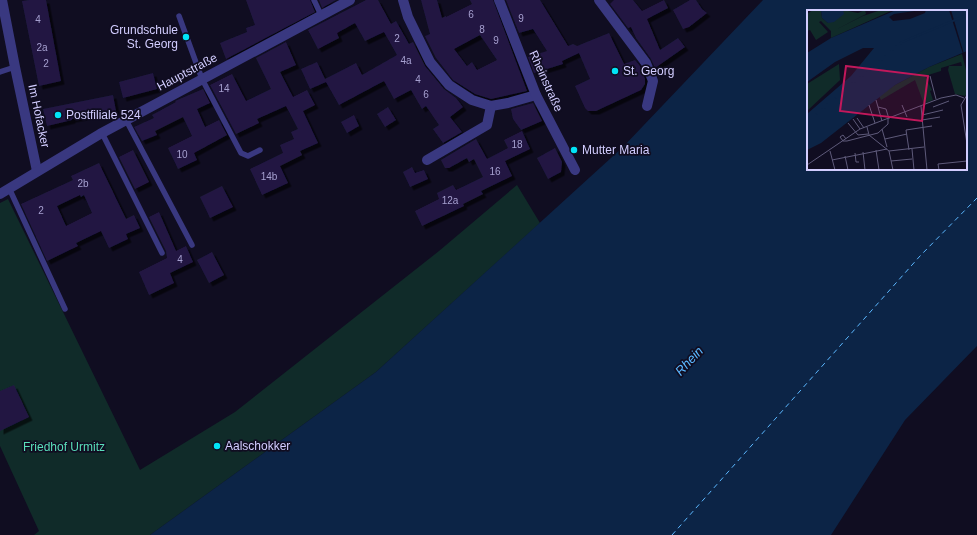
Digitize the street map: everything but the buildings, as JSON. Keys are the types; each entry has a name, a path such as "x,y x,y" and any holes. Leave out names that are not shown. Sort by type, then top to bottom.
{"street":[{"name":"Hauptstraße","path":"0,194 102,132 350,0"},
{"path":"403,0 408,17 430,62 449,85 472,100 490,106 508,103 536,95"},
{"name":"Rheinstraße","path":"499,0 536,95 575,170"},
{"path":"599,0 646,63 653,81 647,106"},
{"name":"Im Hofacker","path":"1,1 37,171"},
{"path":"427,160 486,125 490,106"}],"lane":[{"path":"314,0 321,15"},
{"path":"179,16 202,79 241,153 248,156 260,150"},
{"path":"0,72 15,67"},
{"path":"126,120 192,245"},
{"path":"102,132 162,253"},
{"path":"9,188 65,309"}],"green space":[{"name":"Friedhof Urmitz","path":"517,185 540,223 376,372 150,535 34,535 39,531 0,446 0,203 8,199 140,470 235,412 439,251"}],"water":[{"name":"Rhein","path":"763,0 977,0 977,346 905,420 831,535 150,535 376,372 623,147"}],"ferry route":[{"path":"672,535 920,256 977,198"}],"place":[{"name":"Grundschule St. Georg","path":"186,37"},
{"name":"St. Georg","path":"615,71"},
{"name":"Postfiliale 524","path":"58,115"},
{"name":"Mutter Maria","path":"574,150"},
{"name":"Aalschokker","path":"217,446"}]}
